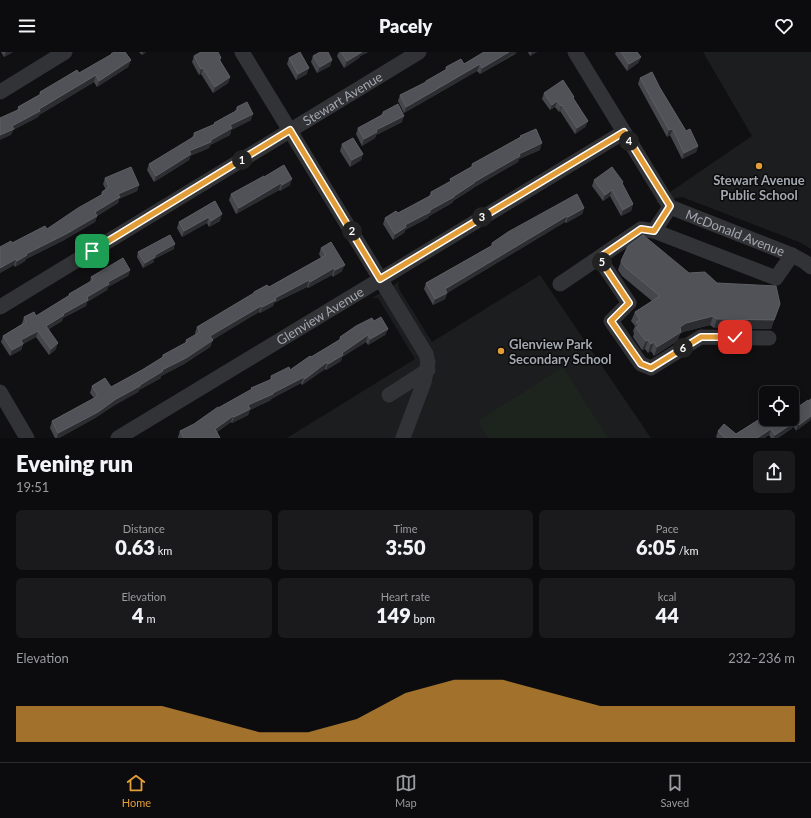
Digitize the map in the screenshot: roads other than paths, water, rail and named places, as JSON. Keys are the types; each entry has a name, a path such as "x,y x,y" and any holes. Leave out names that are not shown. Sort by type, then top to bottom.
{"street":[{"path":"0,92 65,52"},
{"path":"242,52 426,354 428,370 403,438"},
{"name":"Stewart Avenue","path":"0,307 419,52"},
{"name":"McDonald Avenue","path":"575,52 670,206 792,255 811,267"},
{"name":"Glenview Avenue","path":"118,438 624,132"},
{"path":"654,231 670,206"},
{"path":"560,284 641,229 654,231 776,278 792,255"},
{"path":"599,258 629,303 611,321 641,364 651,368 701,337 769,338"},
{"path":"389,395 428,370"},
{"path":"0,392 27,438"}],"place":[{"name":"Stewart Avenue Public School","path":"759,166"},
{"name":"Glenview Park Secondary School","path":"501,351"}]}
